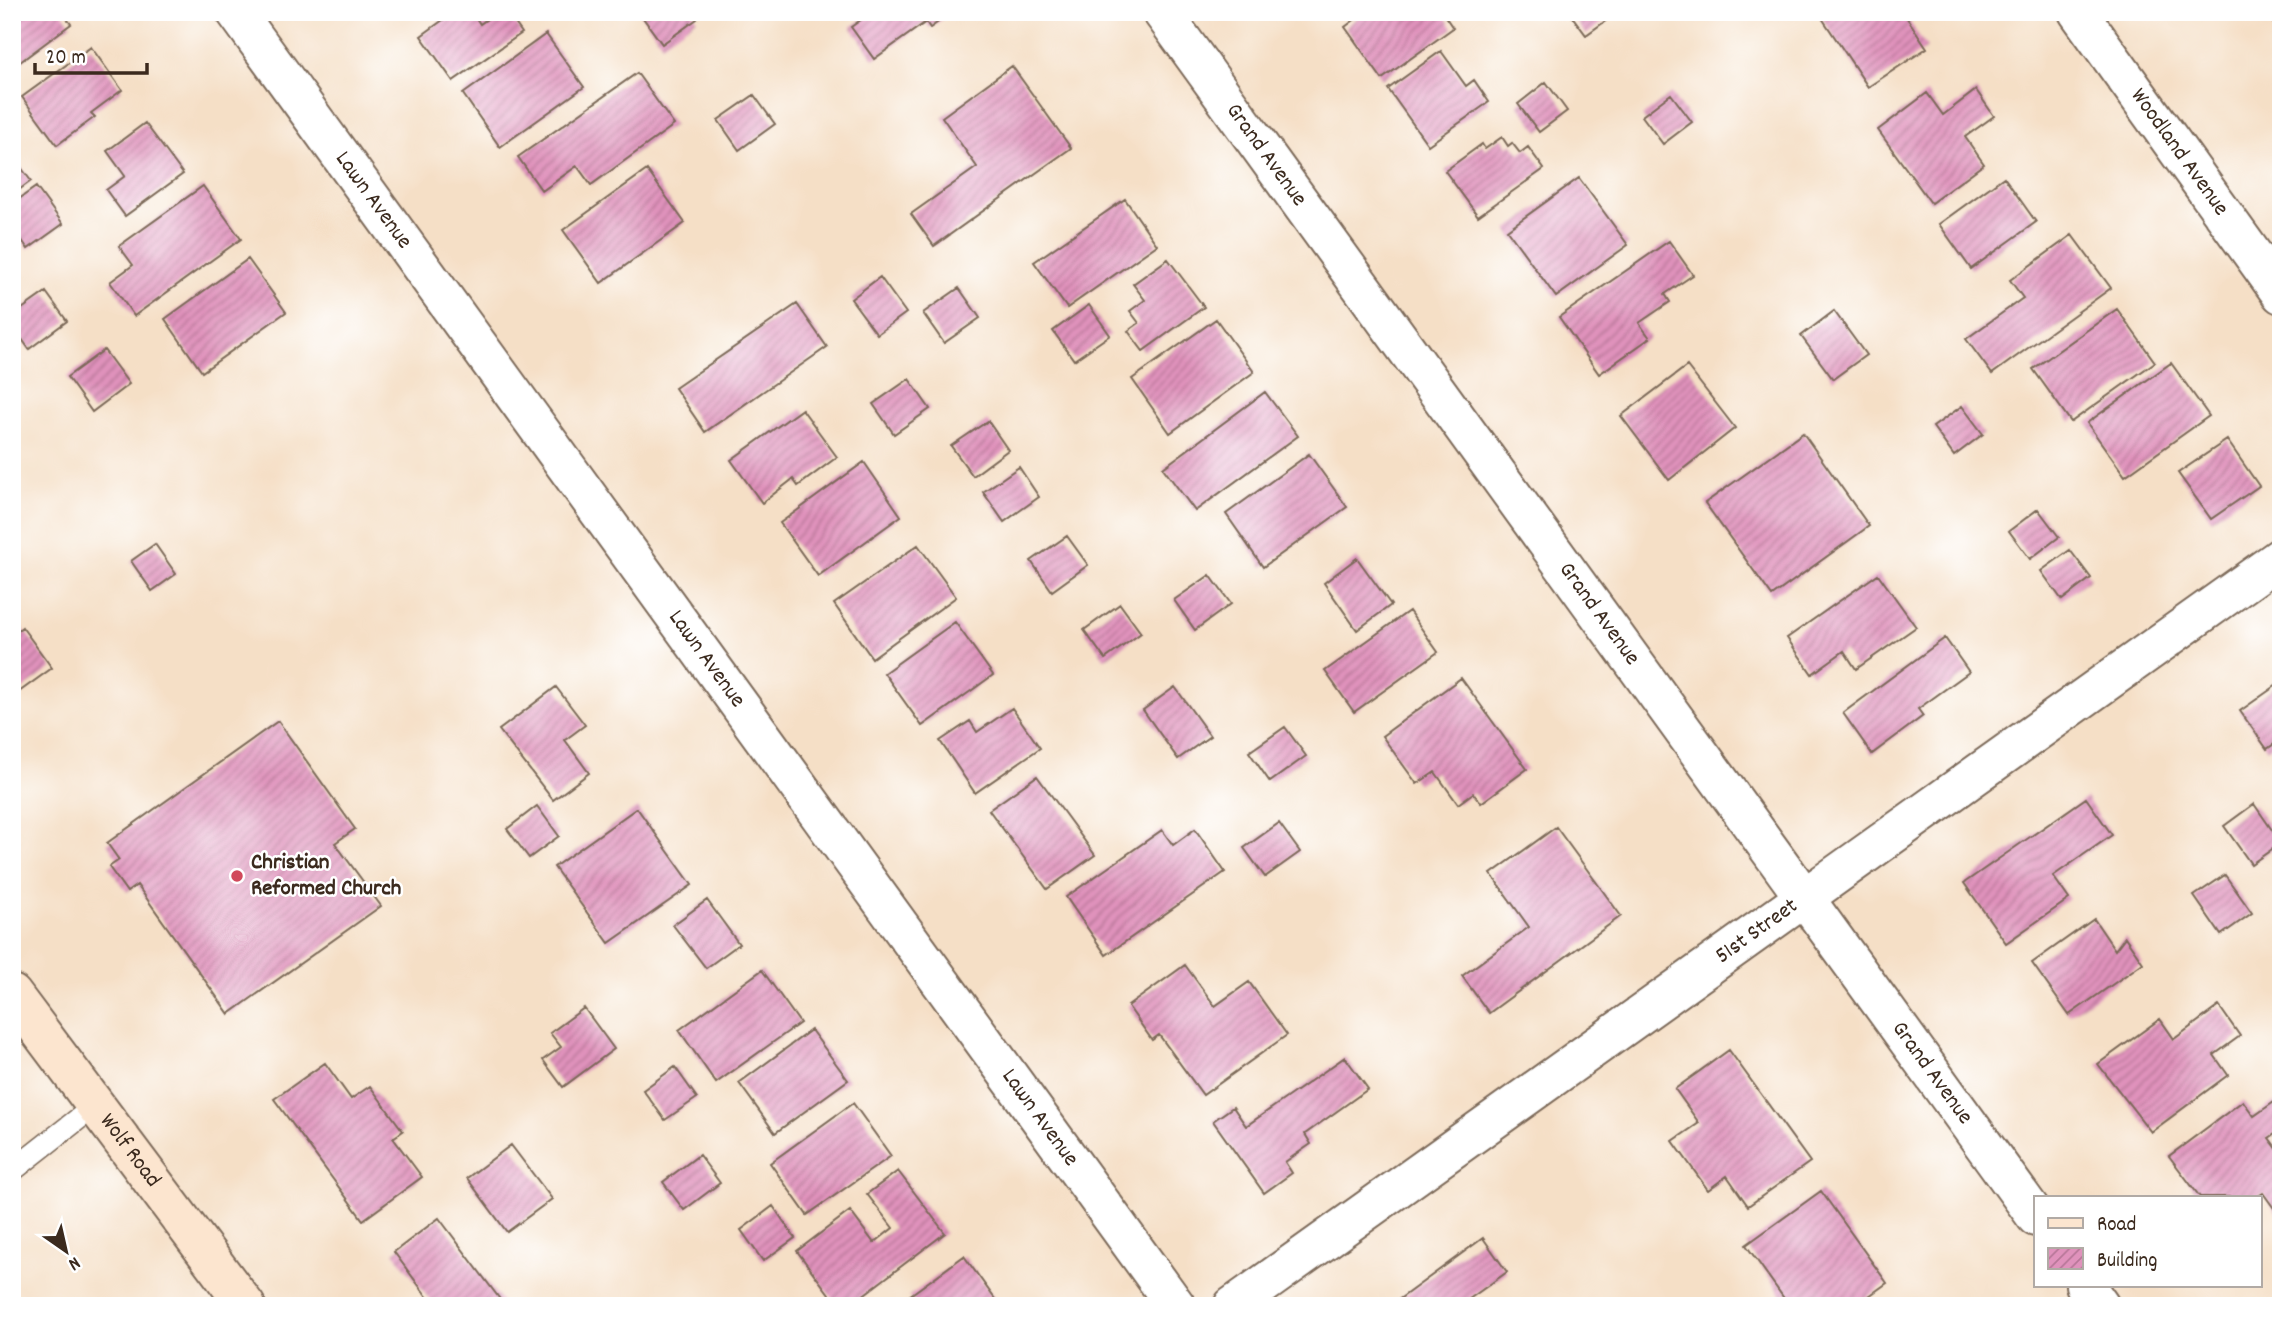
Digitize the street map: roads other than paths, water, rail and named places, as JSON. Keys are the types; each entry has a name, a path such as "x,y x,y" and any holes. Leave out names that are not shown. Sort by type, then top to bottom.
{"main road":[{"name":"Wolf Road","path":"12,994 246,1306"}],"street":[{"name":"Lawn Avenue","path":"236,12 1176,1306"},
{"name":"Grand Avenue","path":"1163,12 2034,1214"},
{"name":"Woodland Avenue","path":"2078,12 2281,294"},
{"name":"51st Street","path":"1233,1306 2281,557"},
{"path":"2086,1286 2100,1306"}],"lane":[{"path":"12,1171 96,1105"}],"place":[{"name":"Christian Reformed Church","path":"237,876"}]}
